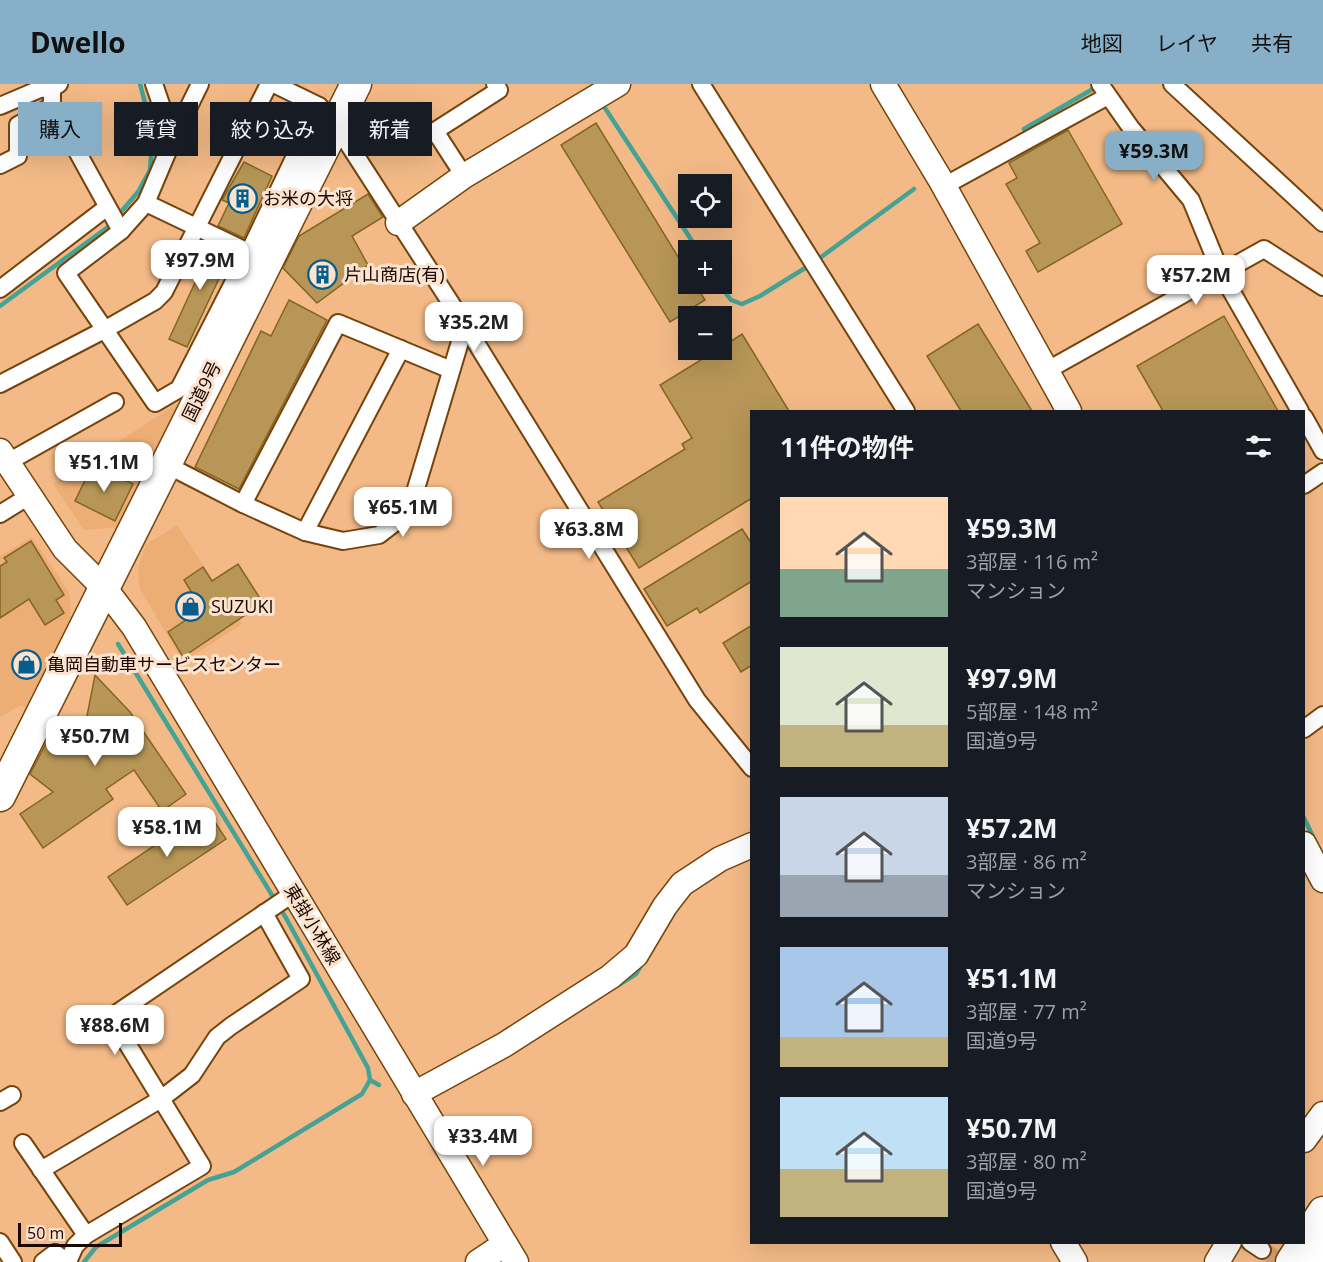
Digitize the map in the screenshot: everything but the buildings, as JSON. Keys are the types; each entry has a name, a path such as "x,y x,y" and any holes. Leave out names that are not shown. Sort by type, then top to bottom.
{"highway":[{"name":"国道9号","path":"336,105 356,84"},
{"name":"国道9号","path":"0,796 106,590 167,465 219,354 258,256 307,156"},
{"path":"1305,1240 1323,1212"},
{"path":"1291,1262 1303,1244"},
{"path":"1316,1262 1323,1251"}],"street":[{"path":"154,84 160,102"},
{"path":"191,102 200,84"},
{"path":"0,384 106,329 155,301 164,292 269,84"},
{"path":"274,84 305,102"},
{"path":"464,177 435,131 499,90 495,84"},
{"path":"398,223 464,177 618,84"},
{"path":"701,84 905,410"},
{"path":"883,84 944,186 1068,410"},
{"path":"1173,84 1323,223"},
{"path":"0,106 40,89 55,86 53,102"},
{"path":"944,186 1104,90 1131,128 1191,200 1221,273 1299,410"},
{"path":"336,129 465,325 697,700 750,766"},
{"path":"0,165 18,156"},
{"path":"78,156 121,231"},
{"path":"146,203 258,256 179,389 156,403 66,273 121,231 146,203 166,156"},
{"path":"0,289 106,208"},
{"path":"1046,371 1264,249 1323,287"},
{"path":"243,504 339,323 451,370"},
{"path":"167,465 243,504 305,532 344,541 379,535 409,513 465,325"},
{"path":"305,532 400,349"},
{"path":"4,457 115,402"},
{"path":"1305,419 1323,451"},
{"name":"東掛小林線","path":"4,457 65,549 106,590 134,627 510,1253"},
{"path":"1305,484 1323,472"},
{"path":"0,514 29,496"},
{"path":"1305,728 1323,715"},
{"path":"414,1094 504,1045 610,977 636,955 665,906 682,884 720,859 750,846"},
{"path":"1305,846 1323,880"},
{"path":"43,1262 55,1253 68,1262 75,1246 86,1235 202,1166 111,1017 294,893"},
{"path":"41,1170 161,1099 192,1075 218,1037 301,979 264,913"},
{"path":"1305,1139 1323,1114"},
{"path":"23,1143 86,1235"},
{"path":"0,1242 13,1262"},
{"path":"1064,1244 1075,1262"},
{"path":"1216,1262 1228,1244"},
{"path":"478,1262 510,1253"}],"shaded area":[{"path":"178,403 185,406 123,527 84,530 53,484"},
{"name":"SUZUKI","path":"177,525 242,624 183,662 140,589 138,570 145,545"},
{"name":"亀岡自動車サービスセンター","path":"32,537 70,594 71,623 30,711 21,705 0,717 0,556"}],"waterway":[{"path":"0,306 108,227 138,192 150,170 153,133 140,84"},
{"path":"1024,129 1098,86"},
{"path":"601,102 691,240"},
{"path":"817,260 914,189"},
{"path":"726,294 731,300 742,304 760,296 810,265"},
{"path":"84,1262 96,1247 208,1180 234,1172 362,1094 370,1080 368,1068 286,918 118,644"},
{"path":"1305,820 1315,841"},
{"path":"617,986 636,974 642,964"},
{"path":"370,1080 379,1085"}],"tunnel":[{"path":"1262,1250 1283,1262"}],"place":[{"name":"お米の大将","path":"242,198"},
{"name":"片山商店(有)","path":"323,274"},
{"name":"SUZUKI","path":"190,606"},
{"name":"亀岡自動車サービスセンター","path":"26,664"}]}
